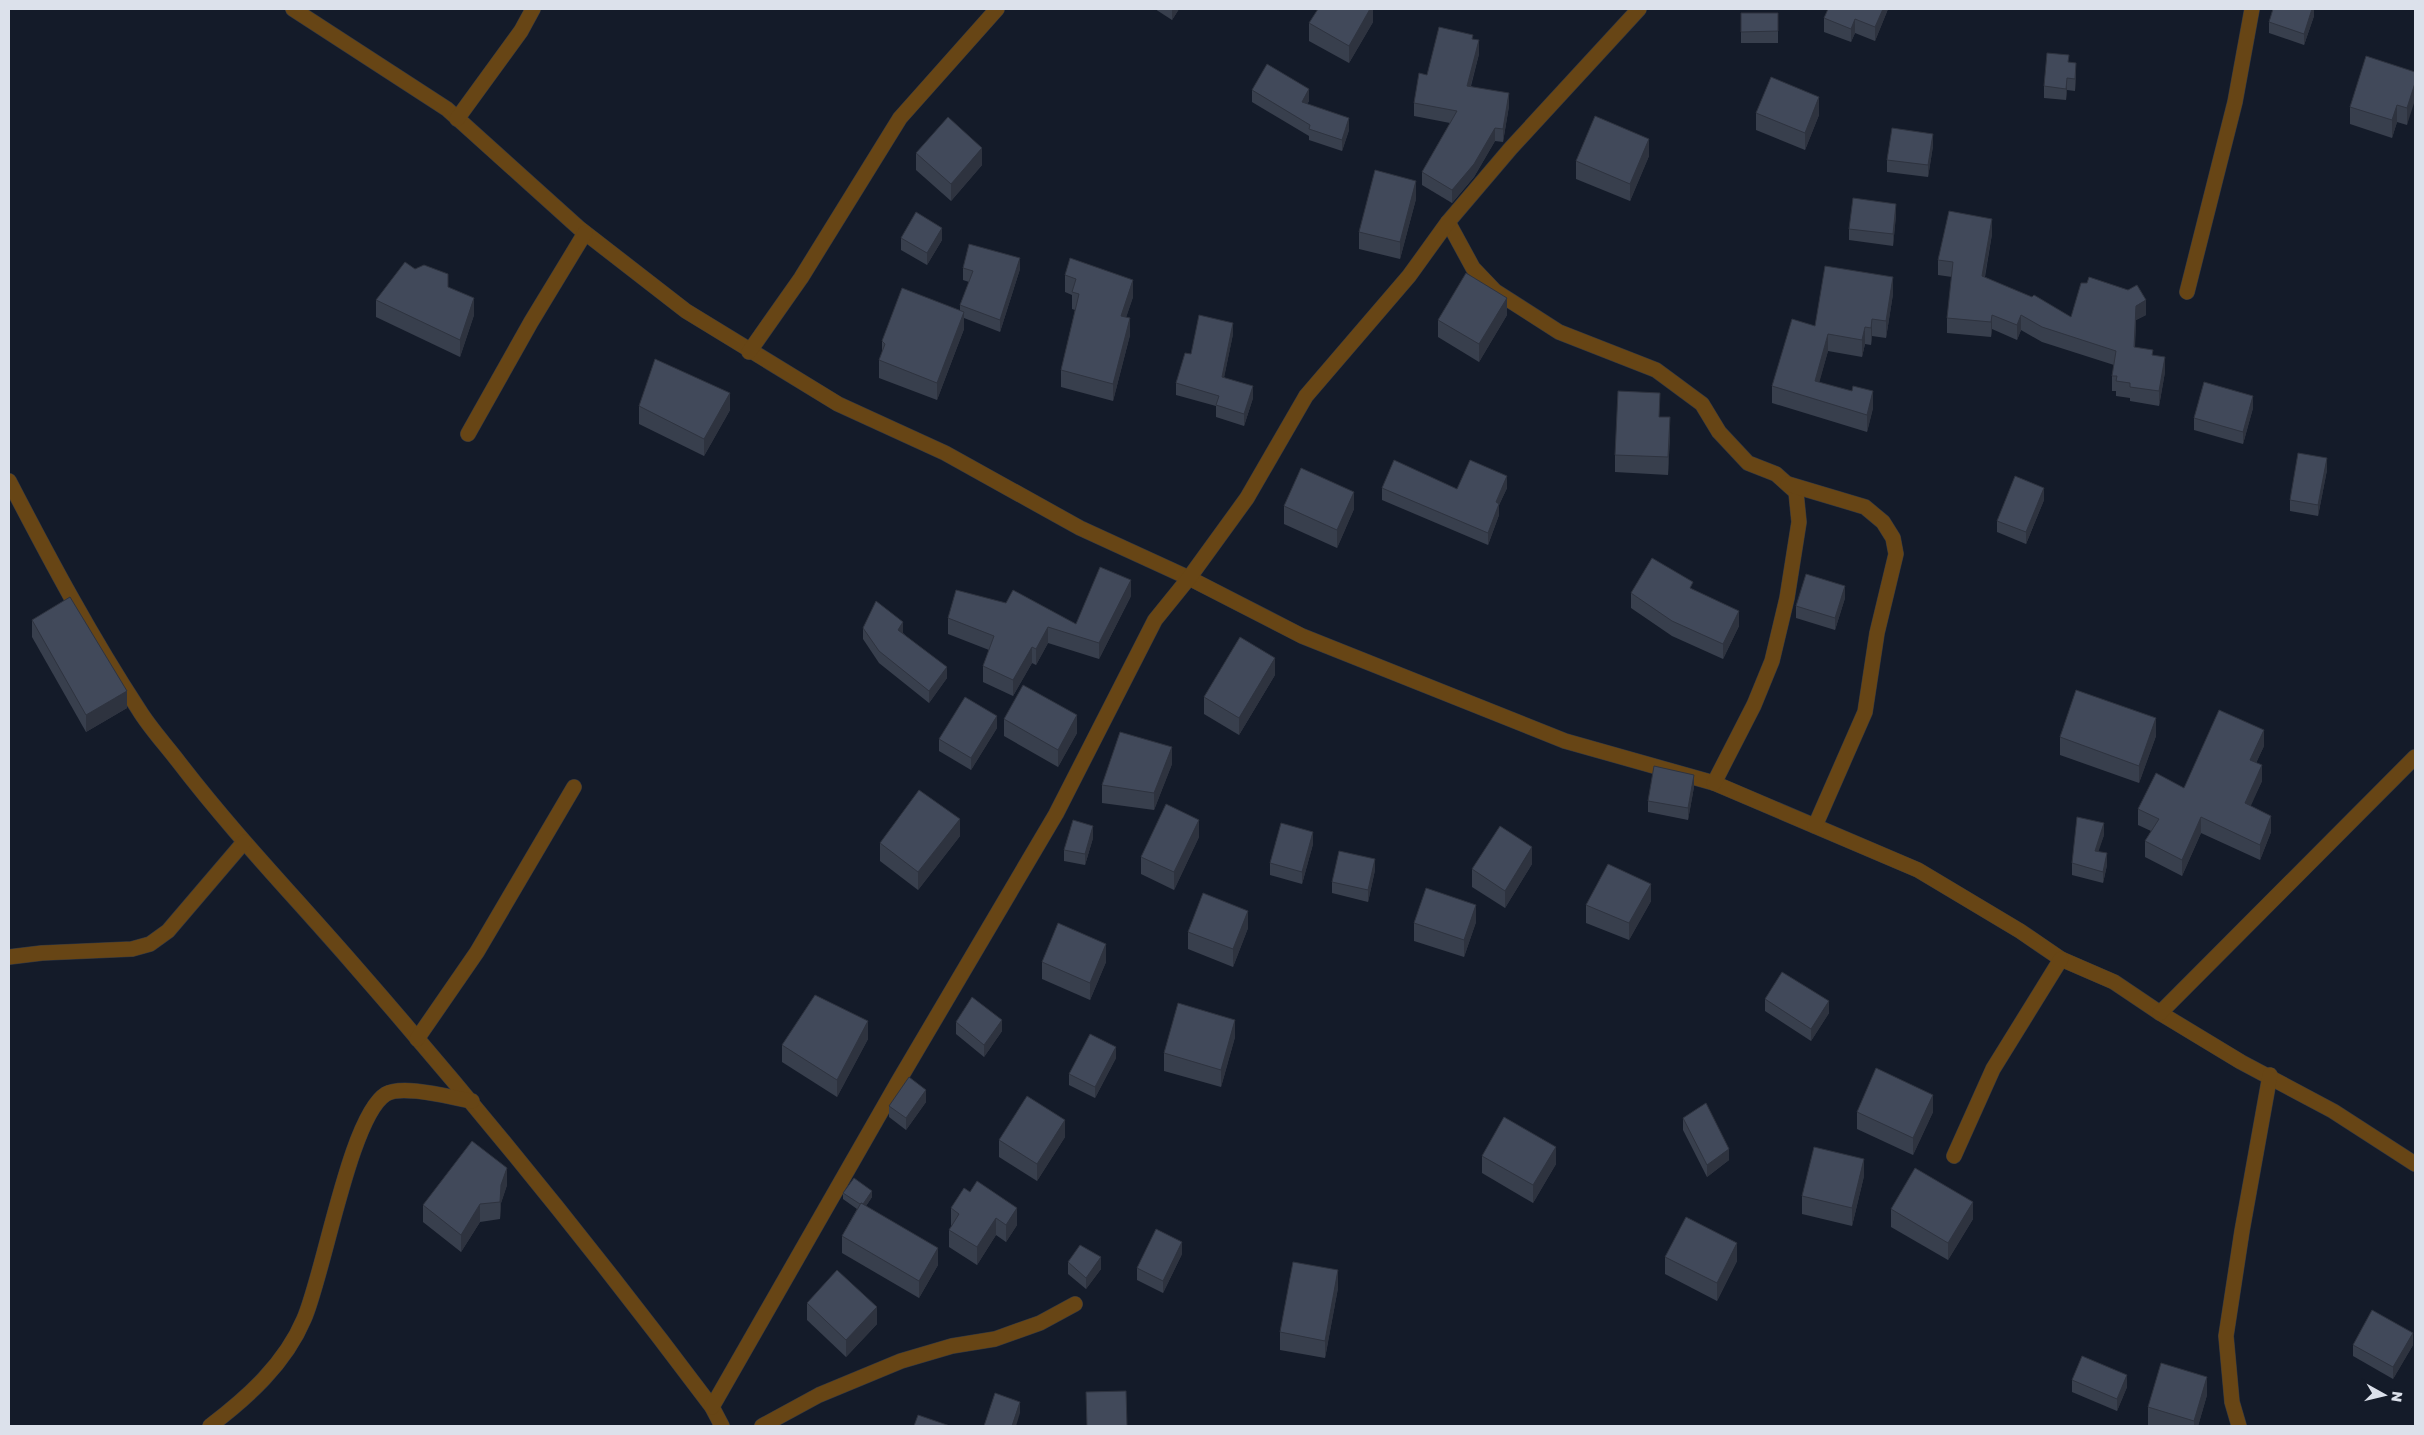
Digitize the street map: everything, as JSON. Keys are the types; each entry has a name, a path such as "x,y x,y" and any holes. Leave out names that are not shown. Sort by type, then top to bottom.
{"street":[{"path":"293,9 447,109 585,233 686,311 749,352 838,404 946,453 1080,528 1189,578 1302,636 1565,741 1714,783 1918,870 2020,931 2061,959 2114,982 2160,1013 2241,1062 2270,1075 2334,1112 2415,1164"},
{"path":"458,119 520,31 533,9"},
{"path":"749,352 801,278 900,118 996,9"},
{"path":"712,1407 898,1082 1056,814 1155,620 1189,578 1247,498 1306,396 1409,276 1448,222 1517,141 1639,9"},
{"path":"2187,292 2234,102 2252,9"},
{"path":"1448,222 1473,268 1494,291 1559,332 1656,370 1689,392 1702,404 1718,432 1748,463 1776,474 1796,492 1799,522 1787,598 1772,662 1754,705 1714,783"},
{"path":"468,434 531,322 585,233"},
{"path":"9,481 47,555 140,712 203,794 472,1101 619,1283 712,1407 722,1426"},
{"path":"1787,484 1865,507 1884,522 1893,538 1896,554 1877,633 1865,712 1815,826"},
{"path":"2160,1013 2415,757"},
{"path":"417,1039 476,952 574,787"},
{"path":"9,958 42,953 132,949 150,944 168,930 244,842"},
{"path":"1954,1156 1993,1069 2061,959"},
{"path":"2239,1426 2232,1402 2226,1336 2270,1075"},
{"path":"210,1426 238,1405 272,1371 289,1349 320,1273 342,1185 365,1121 378,1100 388,1092 406,1090 472,1101"},
{"path":"762,1426 819,1395 901,1360 952,1346 995,1339 1040,1323 1075,1304"}],"building":[{"path":"1318,9 1370,9 1349,46 1309,23"},
{"path":"1828,9 1883,9 1875,27 1855,19 1851,29 1824,18"},
{"path":"2273,9 2312,9 2304,34 2269,22"},
{"path":"1741,13 1778,13 1778,31 1741,32"},
{"path":"1439,27 1473,35 1472,39 1479,40 1467,86 1509,93 1503,129 1495,128 1474,164 1452,190 1422,172 1457,111 1414,103 1419,73 1427,75"},
{"path":"2047,53 2069,55 2068,62 2076,63 2075,79 2067,78 2066,89 2044,86"},
{"path":"2366,56 2415,72 2415,83 2407,108 2397,105 2392,120 2350,107"},
{"path":"1267,64 1309,89 1302,102 1349,118 1342,140 1309,129 1310,125 1252,90"},
{"path":"1771,77 1819,97 1805,133 1756,113"},
{"path":"1595,116 1649,139 1630,184 1576,161"},
{"path":"948,117 982,148 951,184 916,153"},
{"path":"1892,128 1933,134 1928,165 1887,160"},
{"path":"1375,170 1416,181 1400,242 1359,232"},
{"path":"1853,198 1896,204 1893,234 1849,229"},
{"path":"1949,211 1992,219 1982,276 2032,297 2034,295 2071,317 2081,283 2087,283 2089,277 2128,290 2137,285 2146,300 2136,306 2134,347 2153,350 2152,355 2165,357 2159,391 2130,387 2130,383 2116,381 2117,376 2112,376 2116,351 2042,327 2021,315 2017,325 1992,315 1991,322 1947,318 1953,262 1938,260"},
{"path":"916,212 942,228 927,253 901,238"},
{"path":"969,244 1020,258 1000,320 960,305 973,271 963,268"},
{"path":"1070,258 1133,280 1121,316 1130,318 1113,384 1061,370 1079,294 1072,292 1076,279 1065,275"},
{"path":"405,262 415,269 424,265 448,274 448,287 474,298 460,340 376,300"},
{"path":"1825,266 1893,277 1886,321 1872,319 1871,328 1865,327 1862,340 1828,334 1815,381 1852,391 1853,386 1873,391 1867,415 1772,386 1792,319 1815,326"},
{"path":"1466,273 1507,298 1479,344 1438,320"},
{"path":"902,288 964,312 937,383 879,360 885,344 882,341"},
{"path":"1199,315 1233,323 1222,377 1253,386 1244,414 1216,405 1219,396 1176,383 1185,353 1191,354"},
{"path":"655,359 730,393 704,439 639,406"},
{"path":"2204,382 2253,396 2243,432 2194,418"},
{"path":"1618,391 1660,393 1659,417 1670,417 1668,457 1615,455"},
{"path":"2298,453 2327,458 2318,505 2290,500"},
{"path":"1394,460 1457,489 1470,460 1507,476 1496,502 1499,504 1488,533 1382,488"},
{"path":"1301,468 1354,492 1337,530 1284,506"},
{"path":"2015,476 2044,488 2026,532 1997,521"},
{"path":"1652,558 1693,582 1690,588 1739,611 1723,644 1672,621 1631,593"},
{"path":"1100,567 1131,580 1099,643 1048,627 1036,649 1032,647 1013,680 983,666 994,636 948,618 956,590 1006,603 1013,590 1076,624"},
{"path":"1806,574 1845,586 1835,618 1796,606"},
{"path":"70,597 127,691 86,715 32,620"},
{"path":"876,601 903,622 898,630 947,667 929,691 879,651 863,628"},
{"path":"1240,637 1275,658 1239,718 1204,697"},
{"path":"1023,685 1077,715 1058,750 1004,719"},
{"path":"2076,690 2156,718 2139,766 2060,737"},
{"path":"965,697 997,716 971,758 939,739"},
{"path":"2219,710 2264,730 2250,760 2262,765 2245,803 2271,816 2260,845 2201,817 2182,860 2145,841 2159,819 2138,809 2156,773 2184,788"},
{"path":"1120,732 1172,747 1154,793 1102,785"},
{"path":"1654,766 1694,775 1688,808 1648,801"},
{"path":"919,790 960,819 918,872 880,843"},
{"path":"1166,804 1199,820 1174,872 1141,857"},
{"path":"2077,817 2104,823 2095,851 2107,853 2103,872 2072,863"},
{"path":"1073,820 1093,826 1085,854 1064,850"},
{"path":"1281,823 1313,832 1302,872 1270,863"},
{"path":"1500,826 1532,847 1505,891 1472,869"},
{"path":"1339,851 1375,859 1368,890 1332,882"},
{"path":"1608,864 1651,884 1629,923 1586,905"},
{"path":"1426,888 1476,905 1464,940 1414,923"},
{"path":"1203,893 1248,911 1233,949 1188,932"},
{"path":"1058,923 1106,944 1090,983 1042,962"},
{"path":"1782,972 1829,1001 1811,1029 1765,999"},
{"path":"815,995 868,1021 837,1080 782,1045"},
{"path":"972,997 1002,1020 984,1045 956,1022"},
{"path":"1178,1003 1235,1020 1221,1070 1164,1053"},
{"path":"1090,1034 1116,1047 1095,1087 1069,1074"},
{"path":"1876,1068 1933,1095 1913,1138 1857,1112"},
{"path":"909,1077 926,1090 906,1118 889,1106"},
{"path":"1027,1096 1065,1120 1037,1164 999,1140"},
{"path":"1706,1103 1729,1149 1707,1165 1683,1118"},
{"path":"1504,1117 1556,1147 1533,1185 1482,1156"},
{"path":"472,1141 507,1168 501,1185 500,1202 480,1204 461,1235 423,1205"},
{"path":"1814,1147 1864,1159 1852,1208 1802,1196"},
{"path":"1915,1168 1973,1202 1948,1243 1891,1209"},
{"path":"854,1178 872,1191 863,1204 843,1193"},
{"path":"977,1181 1017,1208 1006,1225 996,1218 977,1247 949,1230 959,1214 951,1208 964,1188 970,1192"},
{"path":"861,1203 938,1248 919,1281 842,1236"},
{"path":"1686,1217 1737,1243 1717,1283 1665,1257"},
{"path":"1156,1229 1182,1242 1163,1281 1137,1268"},
{"path":"1080,1245 1101,1257 1086,1278 1068,1262"},
{"path":"1293,1262 1338,1270 1325,1341 1280,1332"},
{"path":"837,1270 877,1307 846,1340 807,1303"},
{"path":"2372,1310 2413,1333 2393,1367 2353,1345"},
{"path":"2082,1356 2127,1375 2117,1399 2072,1380"},
{"path":"2161,1363 2207,1377 2194,1421 2148,1407"},
{"path":"1126,1391 1127,1426 1087,1426 1086,1392"},
{"path":"995,1393 1020,1402 1012,1426 984,1426"},
{"path":"918,1415 950,1426 914,1426"}]}
